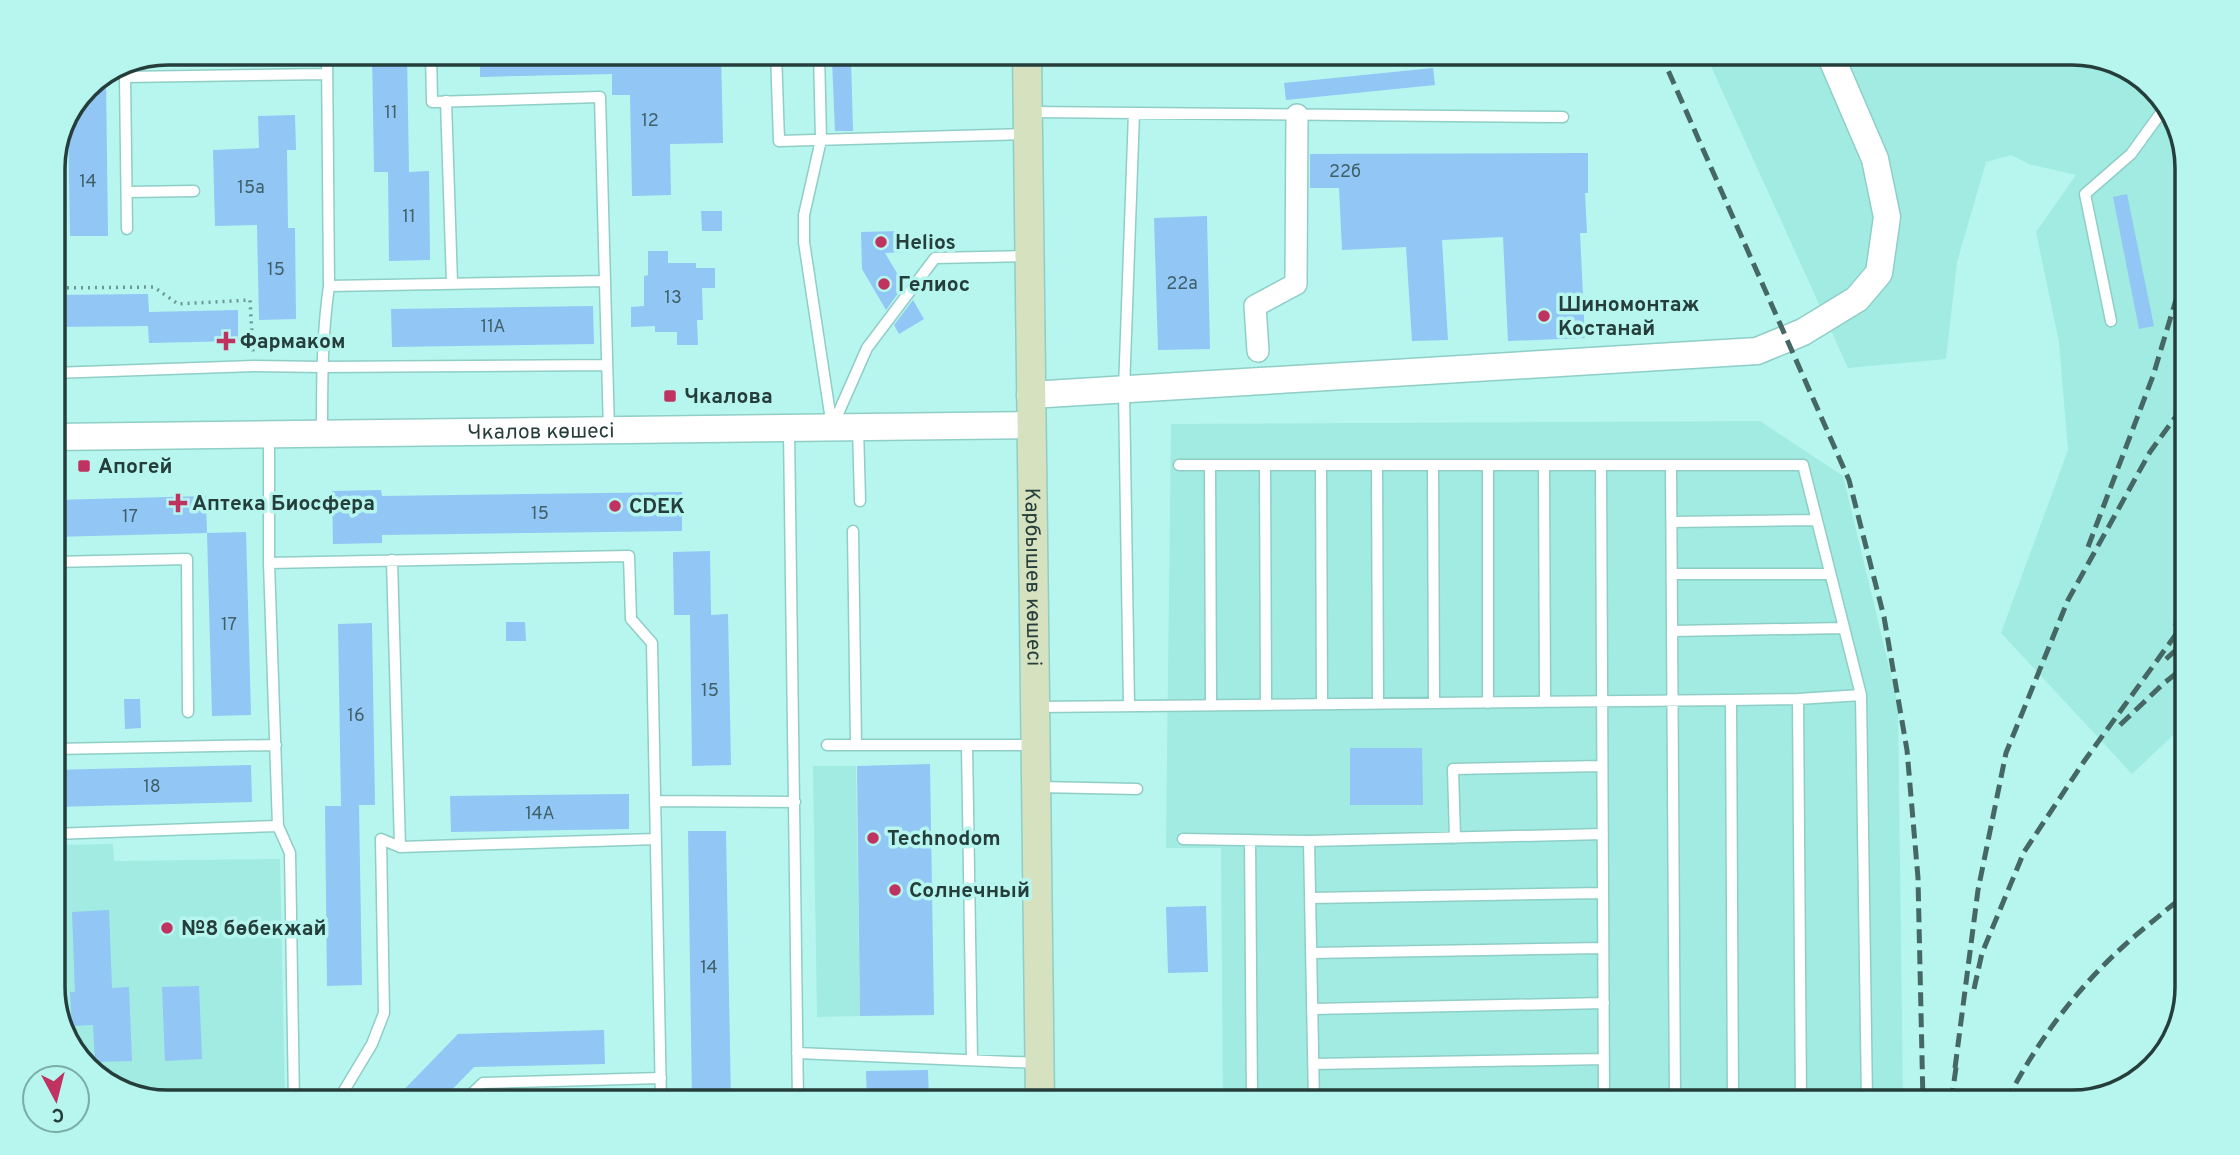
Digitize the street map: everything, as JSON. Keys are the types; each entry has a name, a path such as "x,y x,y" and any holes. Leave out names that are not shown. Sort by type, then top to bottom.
{"main road":[{"name":"Карбышев көшесі","path":"1027,65 1040,1090"}],"street":[{"path":"1030,396 1757,351 1803,332 1857,299 1878,273 1887,218 1875,159 1835,65"},
{"path":"1258,351 1255,306 1296,284 1297,115"},
{"name":"Чкалов көшесі","path":"65,438 1031,425"}],"lane":[{"path":"322,435 322,367 329,286 327,65"},
{"path":"431,65 432,102 600,97 609,431"},
{"path":"776,65 779,141 821,140 1134,113 1563,117"},
{"path":"819,65 821,140 804,215 804,242 860,501"},
{"path":"128,229 125,77 327,74"},
{"path":"446,101 452,284"},
{"path":"1129,706 1124,390 1134,113"},
{"path":"2111,321 2085,194 2131,154 2160,114"},
{"path":"127,192 194,191"},
{"path":"845,427 867,348 935,258 1029,256"},
{"path":"329,286 605,281"},
{"path":"65,373 254,366 607,365"},
{"path":"789,428 798,1090"},
{"path":"269,436 278,826 290,853 294,1090"},
{"path":"1179,465 1803,465 1861,695 1867,1090"},
{"path":"1210,465 1211,705"},
{"path":"1265,465 1266,705"},
{"path":"1321,465 1322,704"},
{"path":"1377,465 1378,704"},
{"path":"1433,465 1434,703"},
{"path":"1488,465 1488,703"},
{"path":"1544,465 1545,702"},
{"path":"1601,465 1604,1090"},
{"path":"1671,465 1675,1090"},
{"path":"1672,522 1817,520"},
{"path":"853,531 856,745"},
{"path":"270,563 629,556 631,619 652,643 662,1090"},
{"path":"65,562 187,559 188,712"},
{"path":"392,561 400,847"},
{"path":"1672,574 1830,573"},
{"path":"1672,631 1844,628"},
{"path":"1035,707 1673,701 1861,695"},
{"path":"1798,699 1801,1090"},
{"path":"1731,700 1733,1090"},
{"path":"65,749 276,745"},
{"path":"827,745 1035,745"},
{"path":"967,745 972,1060"},
{"path":"1455,838 1453,769 1602,766"},
{"path":"1036,787 1137,789"},
{"path":"655,801 795,802"},
{"path":"65,834 278,826"},
{"path":"1184,839 1309,841 1603,834"},
{"path":"344,1090 372,1044 384,1013 381,839 400,847 656,839"},
{"path":"1250,840 1252,1090"},
{"path":"1309,841 1314,1090"},
{"path":"1310,898 1603,892"},
{"path":"1311,953 1604,948"},
{"path":"1312,1009 1604,1003"},
{"path":"797,1053 1039,1063"},
{"path":"1313,1064 1604,1059"},
{"path":"476,1090 483,1083 661,1078"}],"path":[{"path":"65,288 154,287 178,304 250,300 254,366"}],"shaded area":[{"path":"1710,65 2073,65 2093,67 2118,75 2150,100 2170,134 2175,161 2175,733 2132,774 2001,633 2068,450 2059,342 2036,232 2076,175 2029,164 2011,155 1986,162 1957,262 1946,359 1848,368"},
{"path":"1760,421 1843,476 1898,704 1903,1090 1223,1090 1221,848 1166,848 1171,424"},
{"path":"813,766 856,766 860,1016 817,1017"},
{"name":"№8 бөбекжай","path":"113,844 114,861 280,859 285,1090 167,1090 141,1087 122,1080 100,1065 82,1045 70,1021 65,994 65,845"}],"building":[{"path":"372,65 407,65 409,172 429,171 430,260 389,261 388,172 374,172"},
{"path":"480,65 721,65 723,143 670,144 671,195 632,196 630,95 612,95 612,74 480,77"},
{"path":"832,65 851,65 853,131 835,131"},
{"path":"1433,68 1435,85 1286,100 1284,83"},
{"path":"106,85 108,236 70,236 68,140 75,122 86,105"},
{"path":"295,115 296,150 287,150 288,228 295,228 296,319 259,320 257,225 215,226 213,150 259,148 258,116"},
{"path":"1588,153 1588,193 1585,193 1587,233 1580,233 1585,338 1508,341 1503,237 1442,240 1448,340 1412,341 1406,247 1342,250 1339,188 1310,188 1310,154"},
{"path":"2127,194 2154,326 2139,329 2113,197"},
{"path":"701,211 722,211 722,231 702,231"},
{"path":"1207,216 1210,349 1158,350 1154,218"},
{"path":"900,231 901,252 885,253 904,285 886,310 862,269 861,232"},
{"path":"648,251 668,251 668,263 696,263 696,268 715,268 715,288 702,288 703,320 697,320 698,345 677,345 677,332 655,332 655,326 631,327 631,307 644,306 644,276 648,275"},
{"path":"148,294 149,312 238,310 238,341 149,343 148,326 65,327 65,295"},
{"path":"913,300 924,319 899,334 894,325"},
{"path":"593,306 594,344 392,347 391,309"},
{"path":"381,490 382,496 682,492 682,531 382,535 382,543 333,544 332,491"},
{"path":"206,496 207,533 65,537 65,500"},
{"path":"246,532 251,715 212,716 207,533"},
{"path":"710,551 711,615 728,614 731,765 692,766 690,615 674,615 673,552"},
{"path":"506,622 525,622 526,641 506,641"},
{"path":"372,623 375,805 359,805 362,985 327,986 325,806 341,806 338,624"},
{"path":"124,699 140,699 141,728 125,729"},
{"path":"1350,748 1422,748 1423,805 1350,805"},
{"name":"Солнечный","path":"930,764 934,1015 860,1016 857,766"},
{"path":"251,765 252,802 65,807 65,770"},
{"path":"629,794 629,829 451,832 450,796"},
{"path":"688,831 726,831 731,1090 692,1090"},
{"path":"1206,906 1208,972 1168,973 1166,907"},
{"path":"109,910 112,988 129,987 132,1061 97,1062 93,1025 72,1026 70,992 75,992 72,912"},
{"path":"199,986 202,1059 165,1061 162,987"},
{"path":"604,1030 605,1064 474,1067 452,1090 404,1090 458,1034"},
{"path":"928,1070 929,1090 867,1090 866,1071"}],"railway":[{"path":"1666,65 1849,480 1884,617 1907,750 1918,878 1923,1090"},
{"path":"2088,547 2153,376 2175,303"},
{"path":"1955,1068 1978,890 2006,753 2068,600 2150,452 2175,418"},
{"path":"1974,989 1982,953 2024,852 2085,760 2175,636"},
{"path":"2166,659 2175,651"},
{"path":"2120,725 2175,674"},
{"path":"2012,1090 2035,1051 2088,982 2130,940 2175,903"},
{"path":"1953,1090 1957,1061"}],"place":[{"name":"Helios","path":"881,242"},
{"name":"Гелиос","path":"884,284"},
{"name":"Шиномонтаж Костанай","path":"1544,316"},
{"name":"Фармаком","path":"226,341"},
{"name":"Чкалова","path":"670,396"},
{"name":"Апогей","path":"84,466"},
{"name":"Аптека Биосфера","path":"178,503"},
{"name":"CDEK","path":"615,506"},
{"name":"Technodom","path":"873,838"},
{"name":"Солнечный","path":"895,890"},
{"name":"№8 бөбекжай","path":"167,928"}]}
